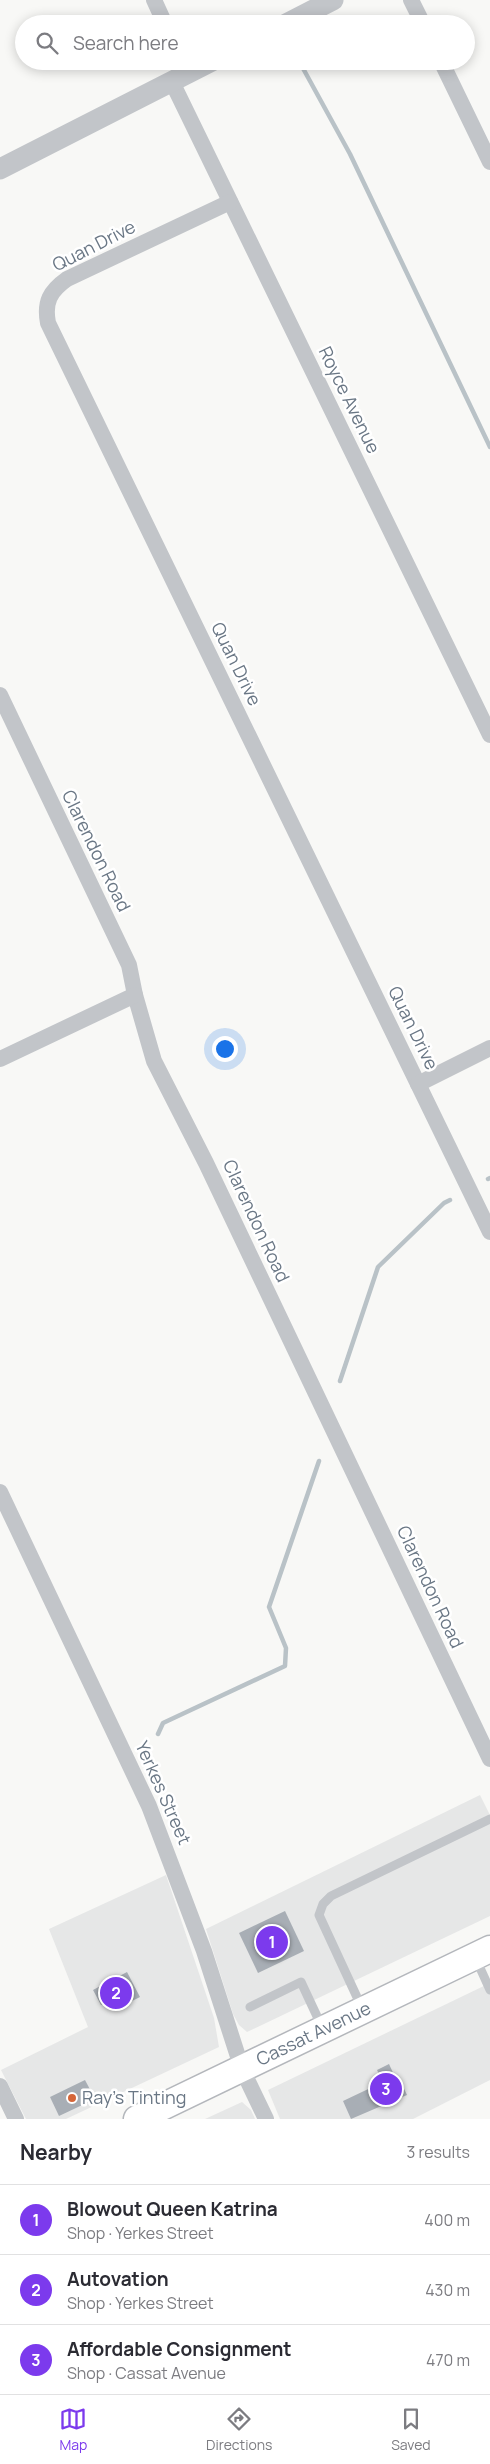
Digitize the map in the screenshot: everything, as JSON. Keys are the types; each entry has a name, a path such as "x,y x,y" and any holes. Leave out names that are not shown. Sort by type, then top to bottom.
{"main road":[{"name":"Cassat Avenue","path":"137,2119 482,1953"}],"street":[{"path":"154,0 161,15"},
{"path":"304,15 333,0"},
{"path":"411,0 418,15"},
{"path":"445,70 490,162"},
{"path":"0,168 181,72"},
{"name":"Royce Avenue","path":"181,72 230,202 490,735"},
{"name":"Quan Drive","path":"230,202 67,279 55,288 49,297 46,310 48,323 490,1232"},
{"name":"Clarendon Road","path":"0,696 129,966 134,995 154,1061 206,1163 490,1759"},
{"path":"0,1058 134,995"},
{"path":"418,1084 490,1048"},
{"name":"Yerkes Street","path":"0,1492 149,1806 198,1935 242,2069 266,2119"},
{"path":"0,2086 16,2119"}],"lane":[{"path":"363,2010 319,1915 323,1904 331,1896 490,1819"},
{"path":"482,1953 490,1990"},
{"path":"250,2007 301,1982 324,2030"}],"shaded area":[{"path":"480,1795 490,1815 490,1916 247,2032 239,2025 233,2014 206,1929"},
{"path":"166,1875 214,2018 219,2047 66,2119 26,2119 1,2070 88,2027 49,1929"},
{"path":"490,1983 490,2080 413,2119 280,2119 268,2090"},
{"path":"242,2102 251,2110 255,2119 205,2119"}],"building":[{"path":"285,1911 304,1951 258,1973 239,1933"},
{"path":"127,1972 140,1997 118,2008 113,1999 101,2005 93,1990"},
{"path":"389,2064 395,2077 398,2076 407,2095 351,2119 343,2101 383,2082 377,2070"},
{"name":"Ray's Tinting","path":"85,2080 95,2099 59,2116 50,2097"}],"waterway":[{"path":"304,70 350,154 490,447"},
{"path":"340,1381 378,1267 444,1203 450,1200"},
{"path":"158,1734 163,1723 285,1666 286,1648 269,1607 319,1461"}],"place":[{"name":"Blowout Queen Katrina","path":"272,1942"},
{"name":"Autovation","path":"116,1993"},
{"name":"Affordable Consignment","path":"386,2089"},
{"name":"Ray's Tinting","path":"72,2098"}]}
